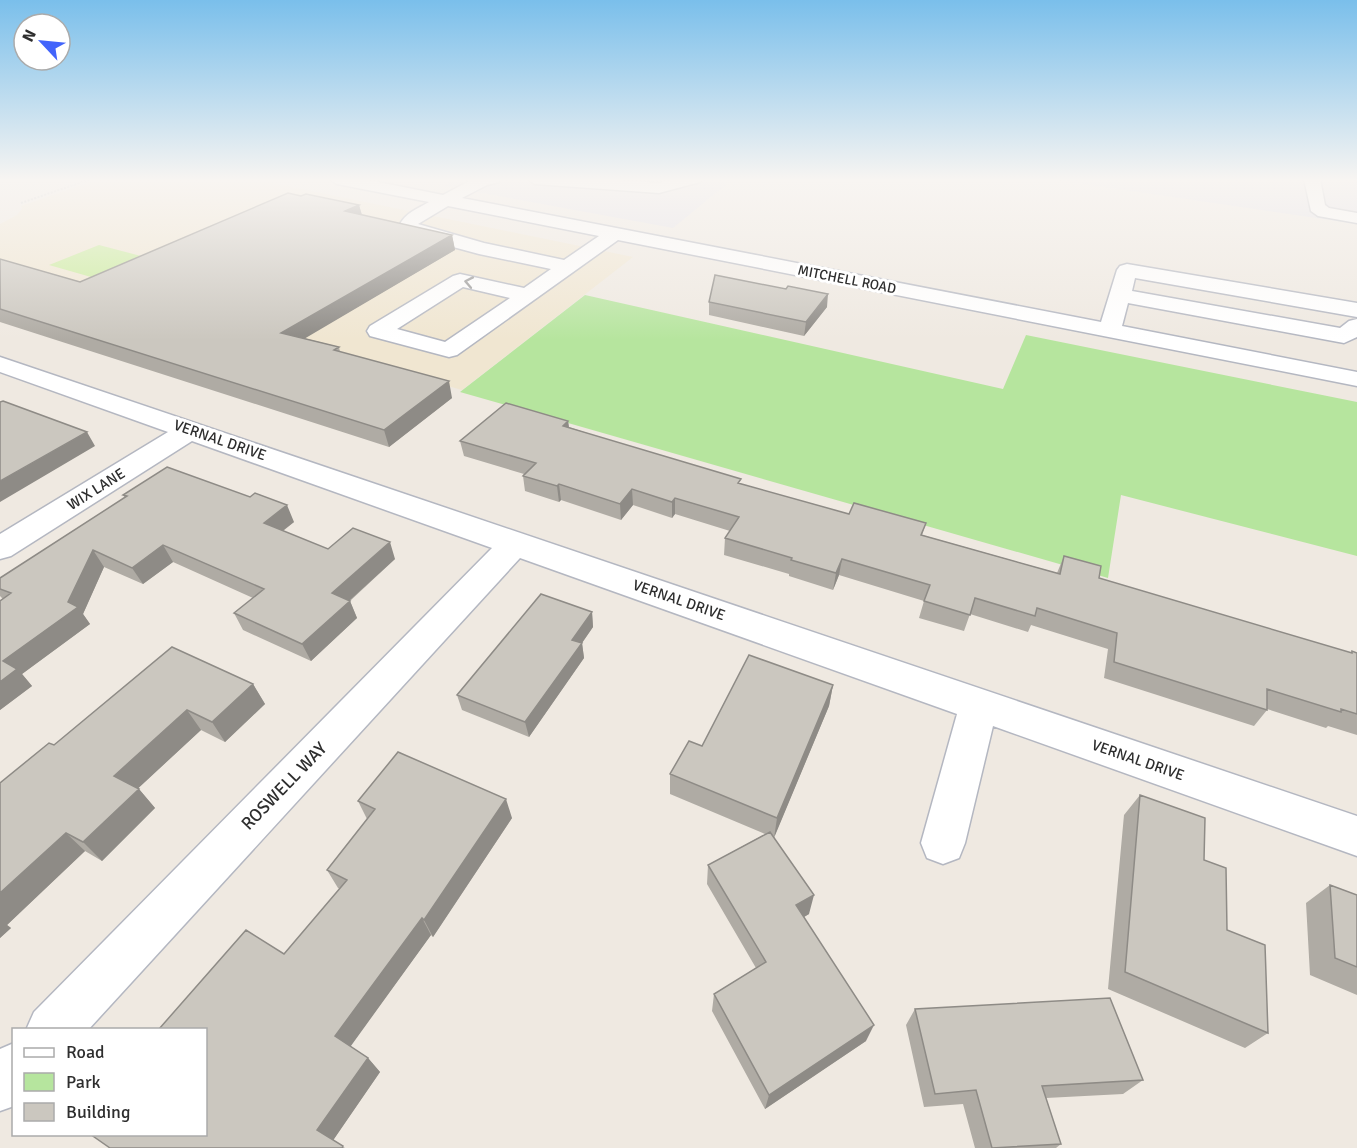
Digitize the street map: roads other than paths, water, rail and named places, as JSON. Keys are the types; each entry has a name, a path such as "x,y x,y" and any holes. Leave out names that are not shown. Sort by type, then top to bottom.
{"street":[{"path":"423,233 464,242 480,249 568,267"},
{"name":"MITCHELL ROAD","path":"607,233 1357,379"},
{"path":"526,295 460,280 378,331 449,350 614,234"},
{"path":"1110,330 1127,270 1357,310"},
{"path":"1120,295 1344,336 1357,326"},
{"name":"VERNAL DRIVE","path":"0,364 1357,836"},
{"name":"WIX LANE","path":"0,548 191,430"},
{"name":"ROSWELL WAY","path":"53,1028 515,543"},
{"path":"943,843 979,704"},
{"path":"0,1084 12,1072"}]}
